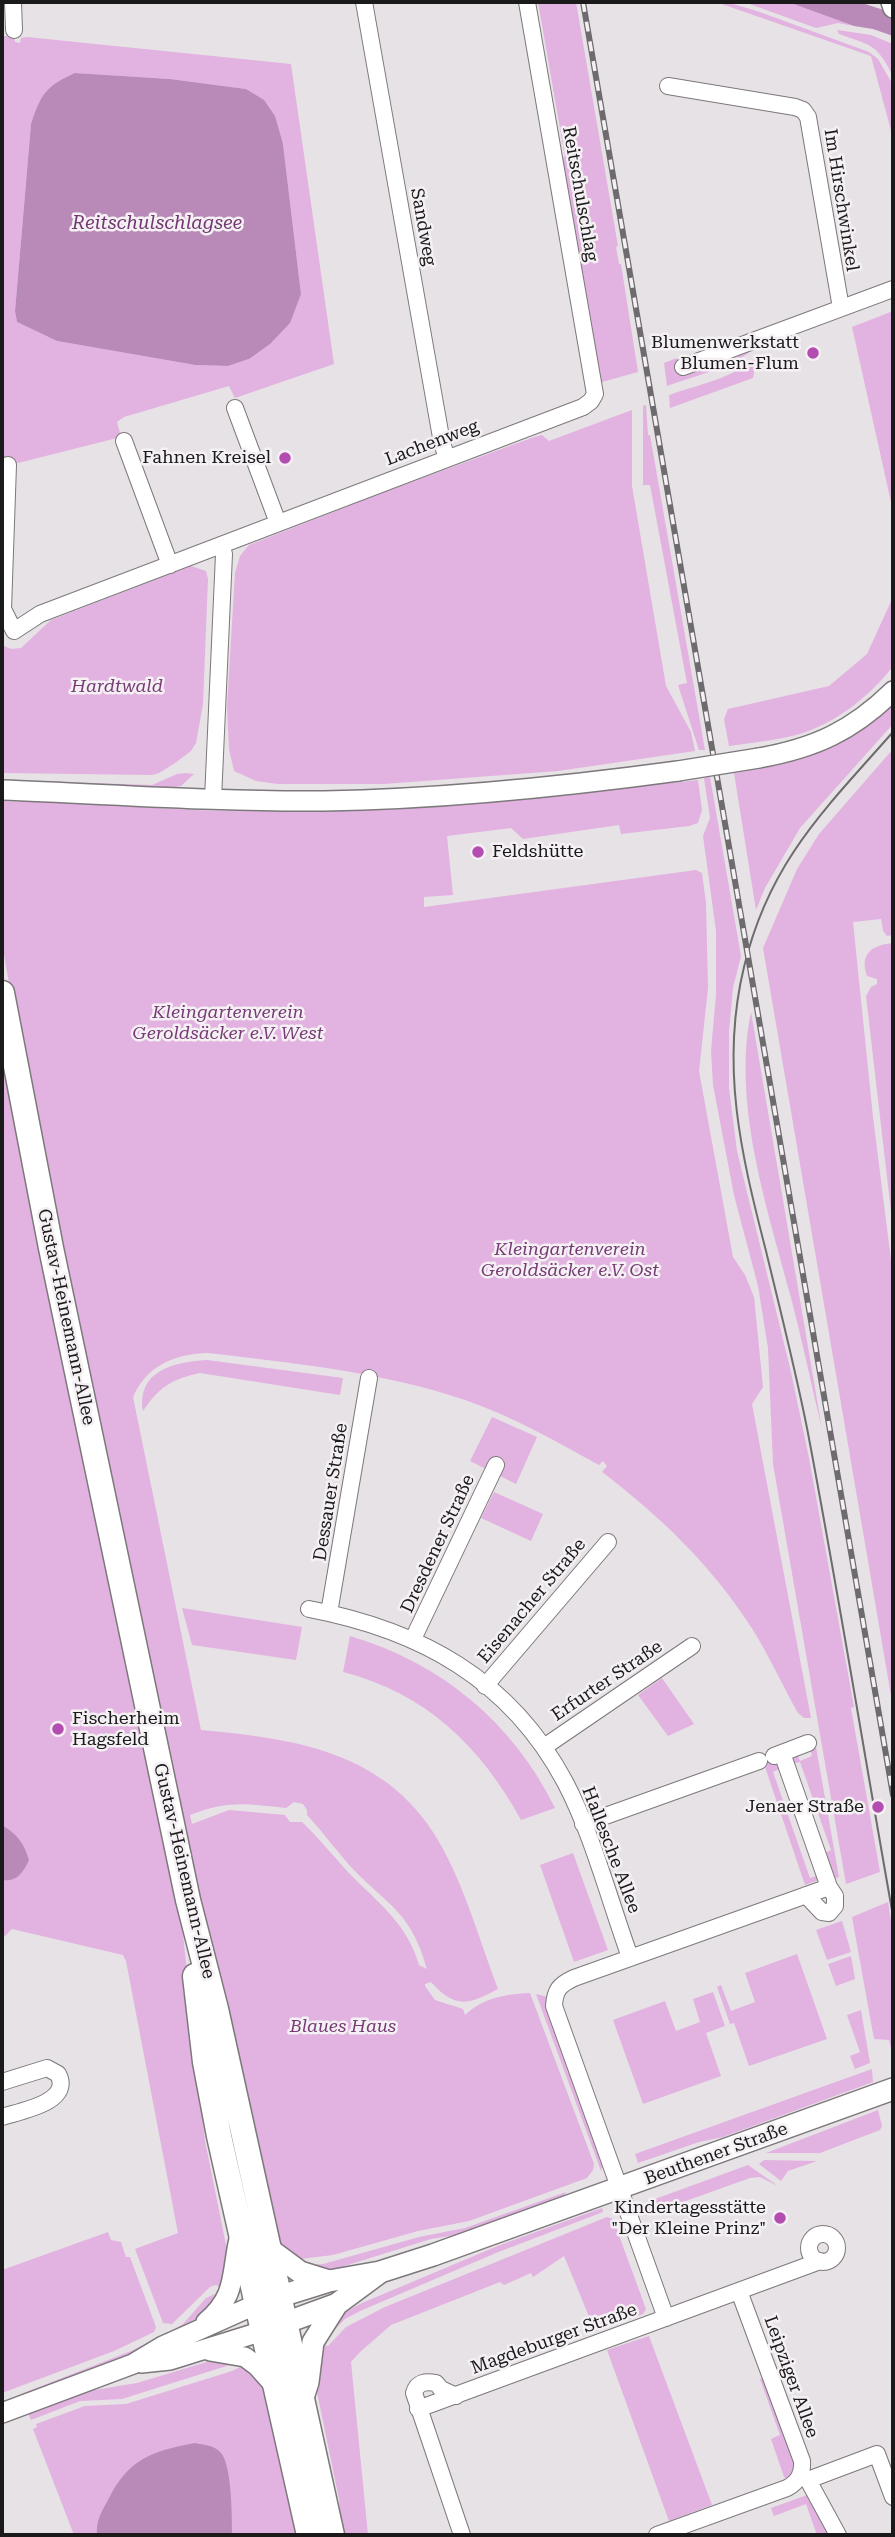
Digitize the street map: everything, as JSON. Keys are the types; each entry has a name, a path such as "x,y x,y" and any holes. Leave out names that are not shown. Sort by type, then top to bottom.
{"main road":[{"name":"Gustav-Heinemann-Allee","path":"2,996 51,1248 197,1941 213,1997 270,2249 268,2300"},
{"name":"Gustav-Heinemann-Allee","path":"197,1941 195,1966 198,2014 219,2136 240,2233 268,2300 274,2327 303,2398 332,2535"},
{"name":"Beuthener Straße","path":"268,2300 329,2281 380,2272 619,2189 893,2089"},
{"path":"270,2249 300,2272 329,2281"},
{"name":"Beuthener Straße","path":"274,2327 337,2304 380,2272"},
{"path":"303,2398 308,2382 313,2342 337,2304"},
{"name":"Gustav-Heinemann-Allee","path":"274,2327 274,2385 309,2535"}],"street":[{"path":"13,2 13,30"},
{"name":"Sandweg","path":"364,2 442,443 447,458"},
{"name":"Reitschulschlag","path":"527,2 595,394"},
{"path":"891,2 893,8"},
{"name":"Im Hirschwinkel","path":"668,86 803,110 808,117 841,308"},
{"path":"682,367 893,289"},
{"name":"Lachenweg","path":"8,465 3,609 14,631 33,617 583,407 595,394"},
{"path":"235,408 278,523"},
{"path":"124,441 170,565"},
{"path":"213,799 224,565 221,545"},
{"path":"2,790 325,801 456,795 571,785 678,771 792,751 829,738 856,723 893,691"},
{"name":"Dessauer Straße","path":"329,1613 369,1378"},
{"name":"Dresdener Straße","path":"413,1639 496,1465"},
{"name":"Eisenacher Straße","path":"485,1686 608,1542"},
{"name":"Hallesche Allee","path":"309,1609 372,1623 413,1639 449,1658 516,1713 544,1747 565,1782 583,1824 630,1957"},
{"name":"Erfurter Straße","path":"544,1747 692,1646"},
{"path":"583,1824 808,1743"},
{"path":"770,1757 836,1900 834,1909 829,1913 819,1911 806,1895"},
{"path":"619,2189 554,2006 555,1993 560,1984 829,1887"},
{"path":"2,2082 47,2068 58,2074 62,2084 55,2098 2,2117"},
{"name":"Magdeburger Straße","path":"619,2189 666,2319"},
{"path":"195,2332 212,2318 229,2295 234,2280 240,2233"},
{"name":"Magdeburger Straße","path":"456,2396 441,2389 436,2383 421,2383 414,2393 418,2409 456,2396 666,2319 820,2261"},
{"name":"Leipziger Allee","path":"740,2291 802,2461 804,2478 838,2535"},
{"name":"Beuthener Straße","path":"2,2413 133,2364 163,2346 268,2300"},
{"name":"Beuthener Straße","path":"133,2364 170,2360 274,2327"},
{"path":"206,2350 245,2357 257,2365 274,2385"},
{"path":"418,2409 462,2535"},
{"path":"657,2535 787,2488 804,2478 877,2454 893,2497"}],"green space":[{"path":"538,2 576,2 618,246 616,247 638,372 602,382 598,380 560,159 565,157"},
{"path":"716,2 726,2 757,11 869,52 878,59 893,85 893,138 871,56"},
{"path":"744,2 788,2 854,26 838,23 816,28"},
{"path":"837,30 871,35 893,44 893,76 877,51 839,34"},
{"path":"2,36 14,36 15,42 20,43 21,38 27,37 291,64 334,364 235,398 229,386 124,417 117,422 121,437 18,463 2,460","holes":["75,73 170,79 246,89 283,144 301,294 249,359 228,366 195,365 57,341 17,322 15,311 31,124"]},
{"path":"893,311 893,511 852,327"},
{"path":"755,347 726,365 667,386 664,363 677,358 678,363"},
{"path":"757,356 753,378 670,408 669,395 727,375"},
{"path":"646,405 648,435 705,750 699,750 678,685 687,683 650,485 643,485 643,406"},
{"path":"632,410 632,486 666,686 691,732 695,751 558,771 384,784 278,784 256,781 234,771 229,749 227,707 235,573 240,556 249,545 534,437 542,435 549,441"},
{"name":"Hardtwald","path":"191,566 206,571 208,579 203,704 196,743 191,751 152,775 2,773 2,645 11,649 21,648 51,620"},
{"path":"893,597 893,666 860,701 819,727 804,733 729,746 724,719 728,709 829,686 867,654"},
{"path":"893,701 893,724 800,828 765,888 756,910 734,773 789,763 820,752 849,735"},
{"path":"893,749 893,935 887,936 883,931 881,919 853,922 893,1276 893,1707 763,948 797,869 819,834"},
{"path":"186,773 194,774 181,786 169,788 2,783 2,780 152,785"},
{"path":"710,777 741,956 733,988 729,1032 729,1088 737,1151 791,1372 809,1458 854,1707 851,1708 880,1872 846,1884 773,1464 768,1348 758,1286 734,1195 713,1085 711,1051 716,995 716,931 703,836 710,818 704,778"},
{"path":"670,779 671,783 698,780 702,810 698,823 621,834 619,825 523,839 511,828 447,836 453,895 424,897 424,907 696,870 702,873 706,903 708,988 699,1071 733,1257 745,1275 754,1297 763,1387 752,1404 811,1718 804,1718 798,1713 758,1638 719,1583 664,1524 602,1472 607,1466 603,1461 599,1465 516,1421 434,1390 370,1375 305,1365 208,1353 184,1356 154,1369 133,1397 201,1730 280,1740 317,1749 350,1761 381,1778 409,1801 433,1831 453,1869 498,1989 462,2002 447,1997 431,1982 425,1986 435,2000 463,2009 465,2015 495,1998 530,1993 594,2164 587,2178 469,2221 418,2231 333,2255 300,2259 281,2250 238,2078 30,1104 2,943 2,801 20,802 21,798 180,809 276,811 424,803","holes":["294,1802 303,1804 307,1815 350,1866 405,1921 421,1950 427,1969 419,1965 408,1939 393,1917 302,1822 290,1822 285,1815 229,1810 192,1824 190,1815 227,1805 286,1808"]},
{"path":"893,943 893,1229 866,996 871,987 877,984 877,979 867,976 865,961 874,948"},
{"path":"751,1012 822,1429 755,1154 746,1082 746,1047"},
{"path":"2,1038 182,1925 205,2141 229,2260 224,2289 216,2285 210,2287 172,2324 163,2323 135,2249 178,2233 126,1961 123,1955 12,1929 5,1936 2,1935"},
{"path":"207,1360 343,1378 340,1395 200,1373 167,1385 143,1411 143,1397 152,1377 171,1366"},
{"path":"492,1417 537,1437 516,1484 470,1461"},
{"path":"494,1492 543,1514 531,1541 481,1518"},
{"path":"182,1608 302,1627 296,1660 192,1645"},
{"path":"350,1636 415,1662 471,1700 496,1723 518,1749 555,1808 521,1820 488,1769 448,1726 400,1694 373,1681 343,1672"},
{"path":"662,1678 694,1724 668,1736 638,1695"},
{"path":"816,1747 839,1877 834,1879 824,1853 831,1850 800,1762 792,1764 797,1753 800,1761 812,1756 810,1749"},
{"path":"773,1762 781,1768 773,1772 810,1878 819,1875 819,1880 805,1885 764,1764"},
{"path":"573,1853 608,1950 574,1962 540,1865"},
{"path":"888,1902 893,1932 893,2057 889,2040 874,2039 852,1917"},
{"path":"842,1921 851,1952 827,1960 816,1930"},
{"path":"797,1954 827,2039 749,2066 734,2023 730,2024 717,1987 721,1985 731,2011 755,2002 745,1973"},
{"path":"851,1956 855,1979 836,1986 828,1964"},
{"path":"713,1992 725,2026 706,2033 721,2076 643,2104 613,2020 665,2001 676,2031 700,2022 693,1999"},
{"path":"536,1994 548,1997 603,2164 601,2171"},
{"path":"861,2010 870,2063 855,2069 850,2056 860,2052 847,2015"},
{"path":"872,2069 873,2082 723,2137 699,2142 638,2163 635,2154"},
{"path":"878,2110 882,2126 880,2130 820,2153 766,2153"},
{"path":"764,2160 817,2161 788,2171 781,2181 759,2164"},
{"path":"748,2165 778,2186 760,2177 750,2178 644,2216 641,2209 647,2202"},
{"path":"566,2192 562,2200 468,2233 431,2239 335,2269 322,2271 309,2265 323,2264 419,2237 465,2228"},
{"path":"602,2208 603,2212 496,2253 360,2311 345,2319 326,2338 340,2315 362,2303 500,2245"},
{"path":"607,2217 613,2219 646,2309 643,2314 595,2331 564,2256 533,2277 531,2273 504,2285 500,2282 391,2325 351,2362 368,2535 342,2535 339,2499 317,2392 315,2372 318,2344 328,2346 346,2327 385,2307"},
{"path":"108,2232 111,2240 121,2242 126,2257 130,2257 156,2327 154,2332 114,2351 2,2393 2,2270"},
{"path":"215,2294 221,2296 207,2311 160,2341 23,2400 21,2394 131,2351 175,2329 183,2324 206,2298"},
{"path":"649,2336 712,2505 669,2521 607,2350"},
{"path":"220,2358 236,2363 122,2399 80,2401 31,2420 27,2410 82,2392 137,2383"},
{"path":"246,2364 255,2370 267,2395 300,2535 74,2535 33,2429 37,2427 36,2424 85,2406 126,2404 232,2371"},
{"path":"765,2377 796,2463 797,2471 789,2480 784,2477 771,2439 780,2435 760,2379"},
{"path":"810,2494 833,2535 817,2535 806,2504 774,2516 771,2508"}],"water":[{"path":"788,2 859,2 893,13 893,36 854,26"},
{"name":"Reitschulschlagsee","path":"75,73 170,79 246,89 264,100 275,116 283,144 301,294 290,323 270,344 249,359 228,366 195,365 57,341 17,322 15,311 31,124 46,92 57,82"},
{"path":"2,1825 19,1840 29,1860 19,1876 12,1880 2,1880"},
{"path":"195,2443 215,2448 225,2460 231,2492 232,2535 97,2535 98,2521 103,2509 116,2486 133,2466 154,2454"}],"tram line":[{"path":"893,732 802,839 768,897 744,967 734,1040 734,1075 742,1145 807,1428 893,1916"}],"railway":[{"path":"583,2 893,1795"}],"place":[{"name":"Blumenwerkstatt Blumen-Flum","path":"813,353"},
{"name":"Fahnen Kreisel","path":"285,458"},
{"name":"Feldshütte","path":"478,852"},
{"name":"Fischerheim Hagsfeld","path":"58,1729"},
{"name":"Jenaer Straße","path":"878,1807"},
{"name":"Kindertagesstätte \"Der Kleine Prinz\"","path":"780,2218"}],"park label":[{"name":"Kleingartenverein Geroldsäcker e.V. West","path":"228,1023"},
{"name":"Kleingartenverein Geroldsäcker e.V. Ost","path":"570,1260"},
{"name":"Blaues Haus","path":"343,2027"}]}
